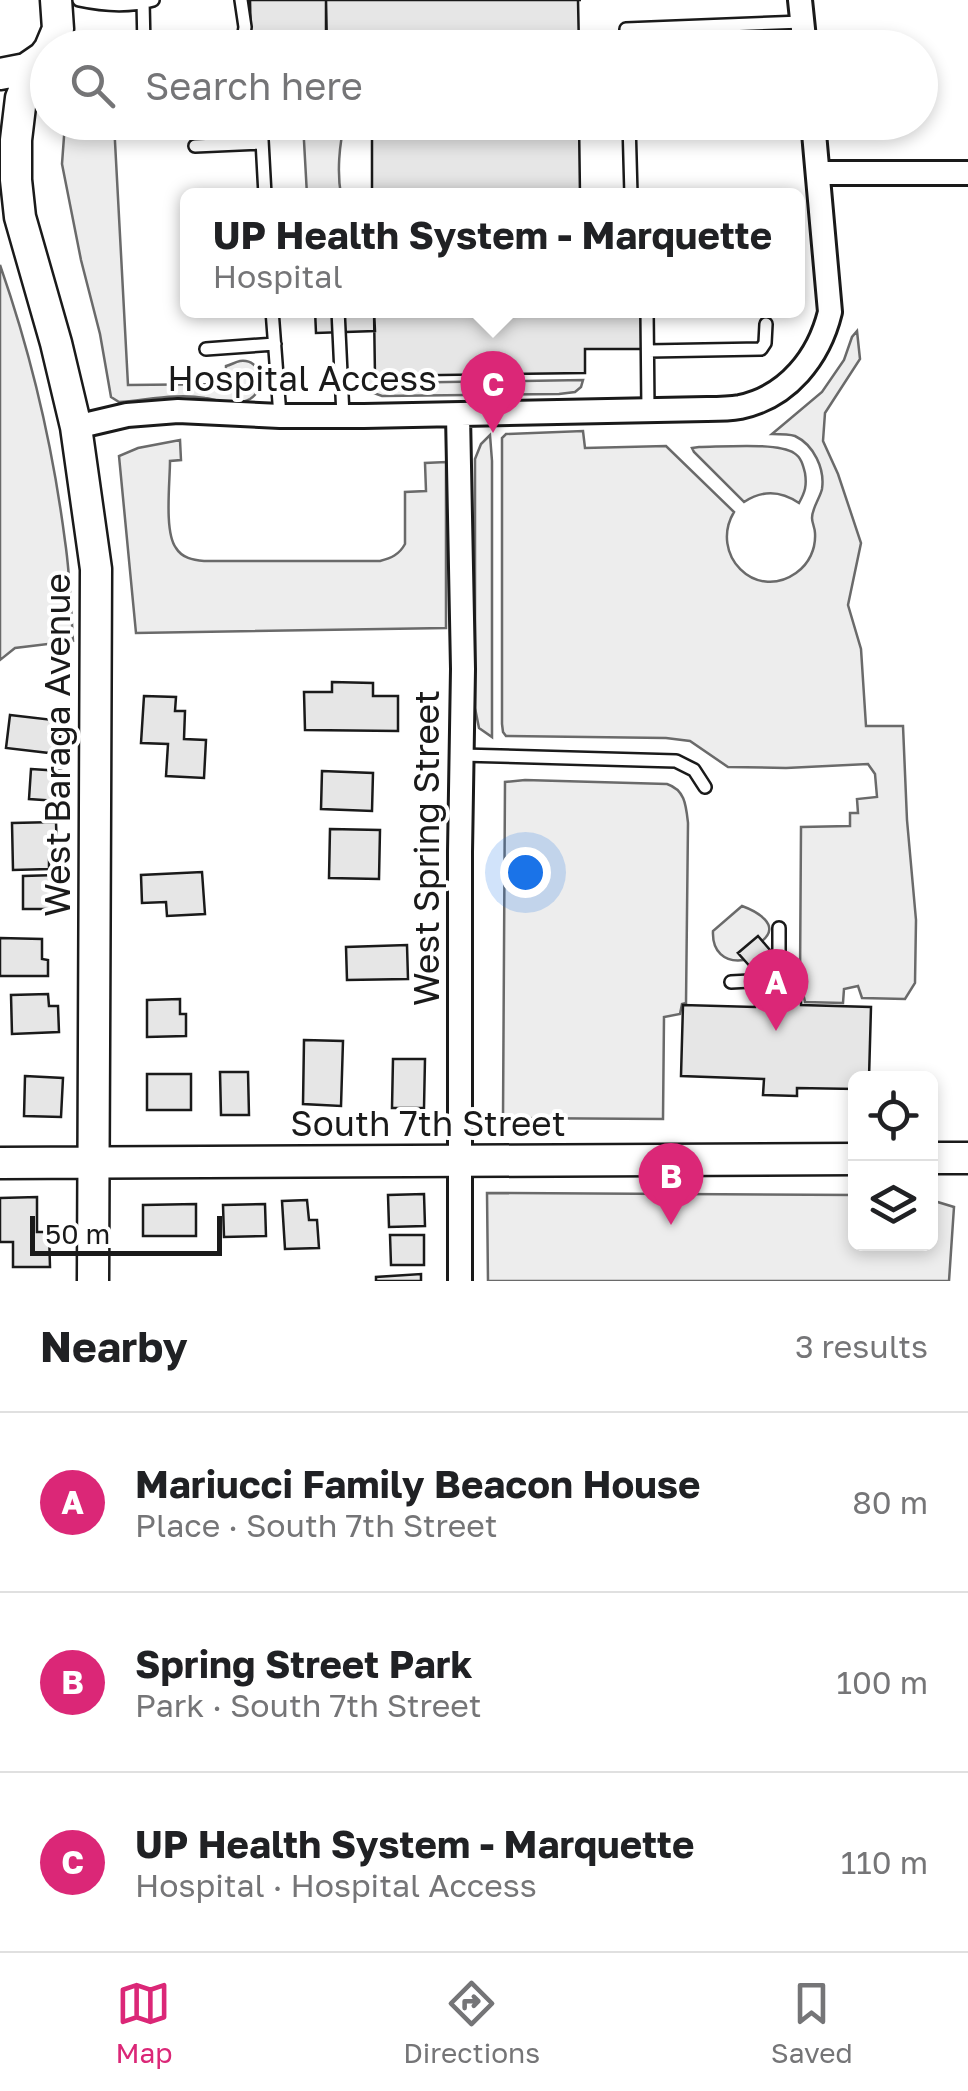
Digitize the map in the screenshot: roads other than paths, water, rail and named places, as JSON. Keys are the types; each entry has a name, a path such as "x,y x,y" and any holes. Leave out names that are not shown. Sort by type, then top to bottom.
{"street":[{"name":"West Baraga Avenue","path":"56,0 58,30"},
{"path":"0,74 30,66"},
{"name":"West Baraga Avenue","path":"30,77 21,98 15,153 20,217 76,427 96,569 93,1281"},
{"name":"Hospital Access","path":"76,427 126,415 178,411 280,416 458,415 648,411 738,407 756,402 789,381 816,352 826,332 830,312 815,140"},
{"path":"818,173 968,173"},
{"name":"West Baraga Avenue","path":"0,180 20,217"},
{"name":"West Spring Street","path":"458,415 463,669 460,1281"},
{"path":"938,1158 968,1158"},
{"name":"South 7th Street","path":"0,1162 848,1159"}],"lane":[{"path":"79,0 103,4 146,1 143,30"},
{"path":"241,0 244,30"},
{"path":"626,30 690,27 801,11"},
{"path":"262,140 265,188"},
{"path":"629,140 631,188"},
{"path":"196,146 262,143"},
{"path":"272,318 280,416"},
{"path":"338,318 343,416"},
{"path":"647,318 648,411"},
{"path":"648,351 761,349 766,343 766,324"},
{"path":"206,349 274,344"},
{"path":"461,756 676,761 694,770 705,787"},
{"path":"732,982 750,982 779,952 779,928"}],"place":[{"name":"UP Health System - Marquette","path":"493,433"},
{"name":"Mariucci Family Beacon House","path":"776,1031"},
{"name":"Spring Street Park","path":"671,1225"}]}
